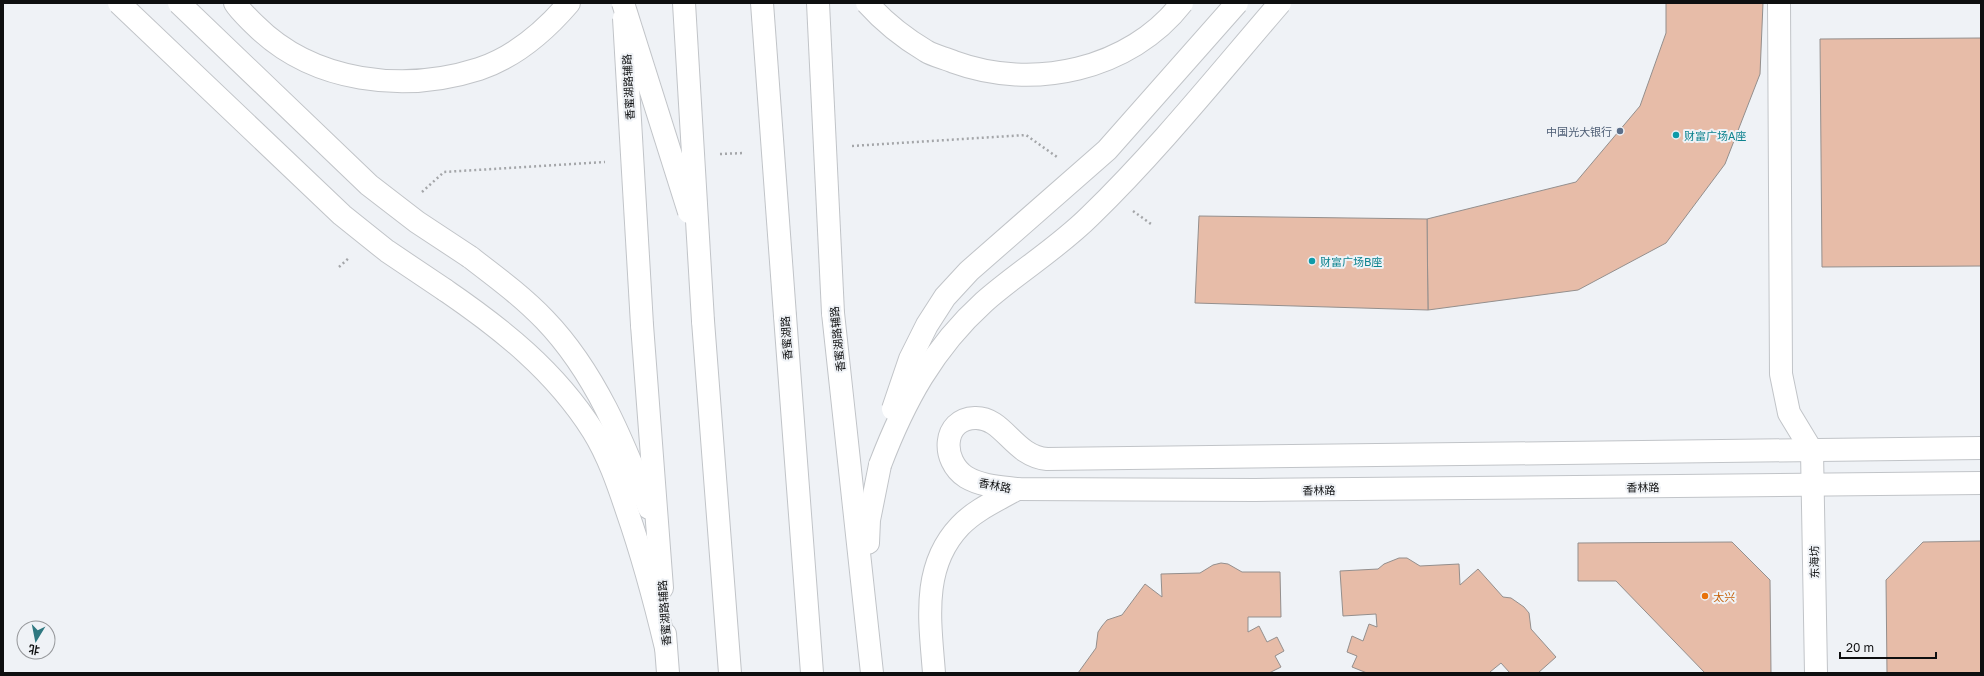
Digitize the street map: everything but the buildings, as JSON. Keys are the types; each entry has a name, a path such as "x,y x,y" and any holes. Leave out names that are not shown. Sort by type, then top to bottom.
{"main road":[{"path":"119,3 342,215 387,251 491,322 528,353 560,386 593,431 615,475 650,579 666,648"},
{"path":"179,3 370,185 417,222 470,257 513,289 546,321 579,363 605,405 630,459 657,529"},
{"path":"235,3 269,39 304,62 350,77 399,82 441,78 480,68 519,49 552,22 569,3"},
{"path":"623,3 699,244"},
{"name":"香蜜湖路辅路","path":"623,3 642,325 668,673"},
{"path":"684,3 703,321 730,673"},
{"name":"香蜜湖路","path":"762,3 812,673"},
{"name":"香蜜湖路辅路","path":"818,3 834,313 872,673"},
{"path":"867,3 884,21 927,52 972,69 1019,75 1064,72 1106,61 1142,42 1172,16 1182,3"},
{"path":"867,622 866,573 869,520 880,465 897,394 910,358 927,325 945,297 969,271 1107,150 1237,3"},
{"path":"880,465 894,428 921,378 938,351 961,324 985,301 1045,255 1089,218 1128,179 1280,3"},
{"path":"1779,3 1781,374 1788,413 1812,451"},
{"name":"香林路","path":"1981,448 1812,451 1038,458 1027,453 995,424 976,418 962,422 951,434 948,443 948,453 951,461 957,469 974,481 994,487 1017,489 1255,490 1981,483"},
{"name":"东海坊","path":"1812,451 1816,673"},
{"path":"934,673 930,624 930,595 934,571 941,554 961,525 985,508 1017,489"}],"path":[{"path":"850,146 1026,135 1063,162"},
{"path":"715,155 747,153"},
{"path":"421,193 444,172 612,161"},
{"path":"1132,210 1151,224"},
{"path":"339,267 350,256"}],"place":[{"name":"中国光大银行","path":"1620,131"},
{"name":"财富广场A座","path":"1676,135"},
{"name":"财富广场B座","path":"1312,261"},
{"name":"太兴","path":"1705,596"}]}
